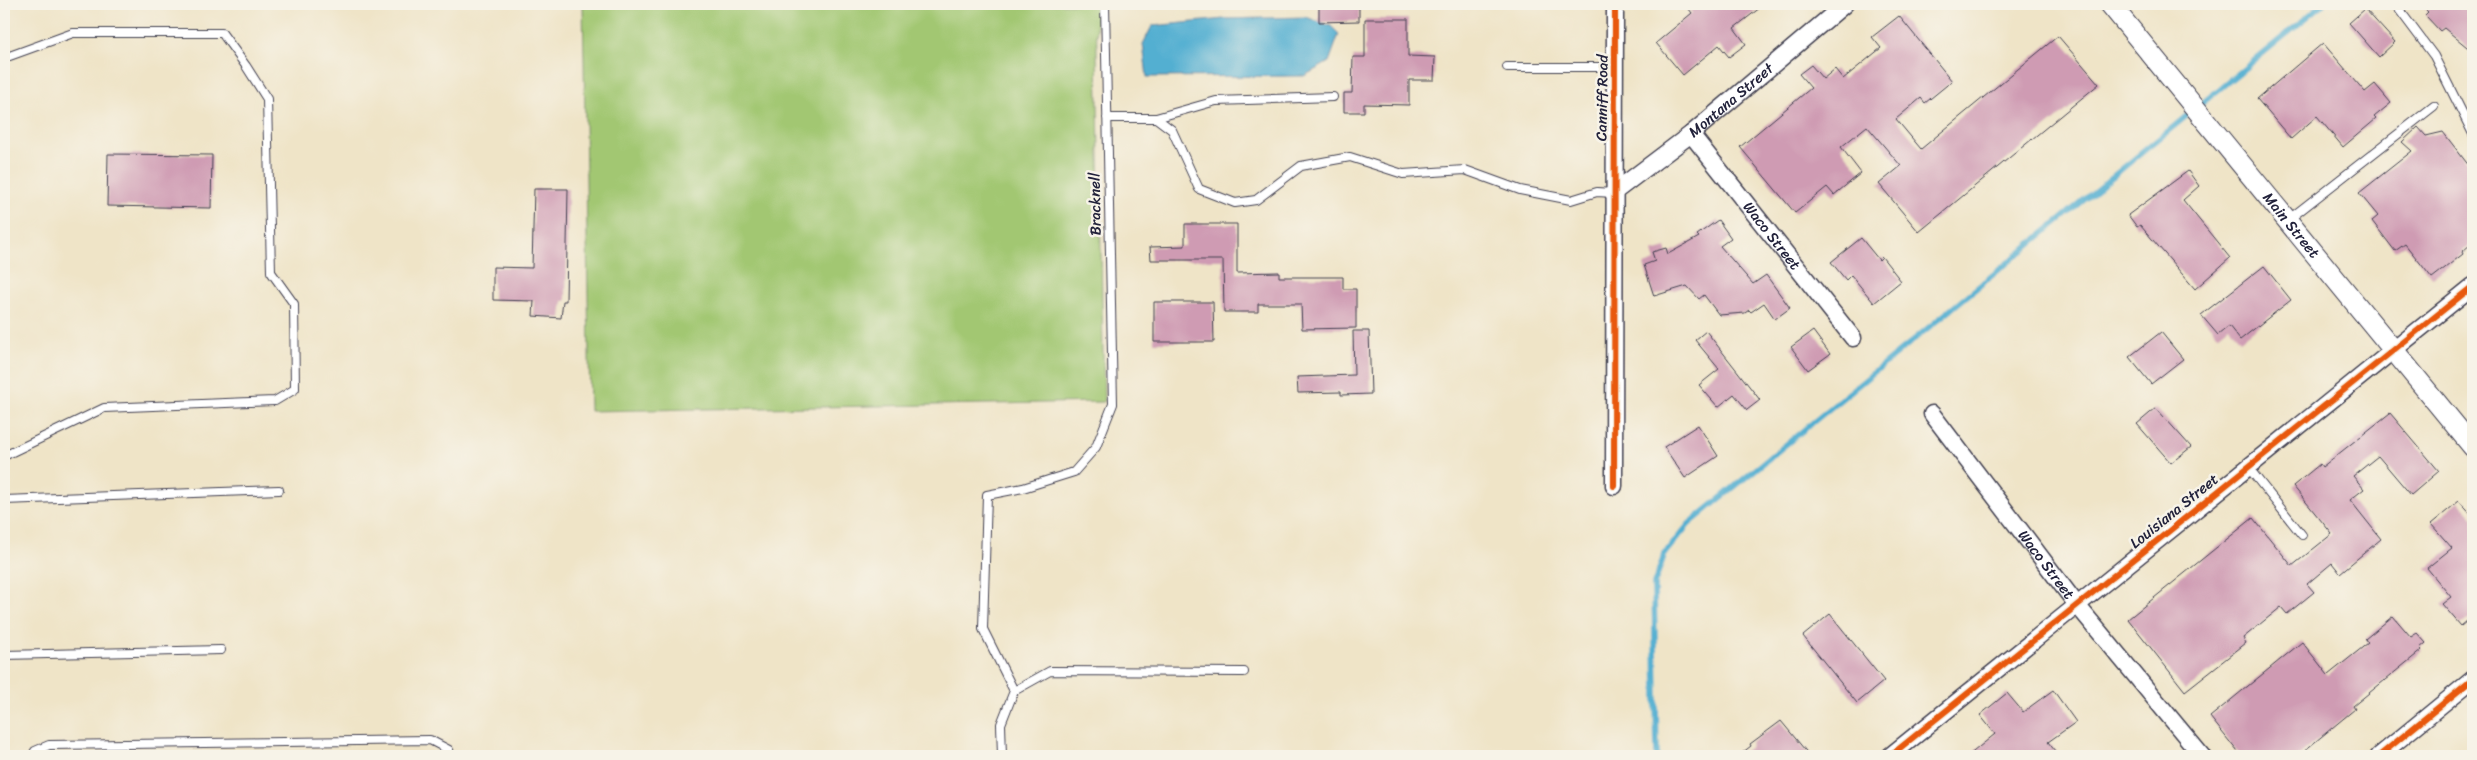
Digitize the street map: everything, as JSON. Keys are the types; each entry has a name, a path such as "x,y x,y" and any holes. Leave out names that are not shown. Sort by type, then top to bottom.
{"street":[{"name":"Canniff Road","path":"1614,486 1613,193 1615,4"},
{"name":"Montana Street","path":"1613,193 1690,134 1845,4"},
{"name":"Main Street","path":"2110,4 2473,447"},
{"name":"Waco Street","path":"1690,134 1853,338"},
{"name":"Louisiana Street","path":"1890,756 2473,286"},
{"name":"Waco Street","path":"1932,414 2078,605 2202,756"},
{"path":"2379,756 2473,679"}],"lane":[{"name":"Bracknell","path":"1014,691 983,629 987,495 1023,488 1074,472 1096,447 1113,404 1105,4"},
{"path":"2395,4 2434,56 2473,134"},
{"path":"4,58 73,33 222,33 267,99 270,272 294,304 295,389 275,401 104,408 4,456"},
{"path":"1507,67 1615,67"},
{"path":"1107,118 1156,118 1216,102 1333,96"},
{"path":"2288,220 2434,106"},
{"path":"1156,118 1172,130 1199,189 1235,203 1256,200 1301,166 1350,157 1403,174 1465,170 1520,190 1571,200 1597,192 1613,193"},
{"path":"2248,467 2302,535"},
{"path":"4,500 279,490"},
{"path":"4,655 221,650"},
{"path":"1002,756 1001,724 1014,691 1050,671 1244,672"},
{"path":"32,756 34,751 49,745 421,740 430,740 449,750 451,756"}],"green space":[{"path":"583,4 1096,4 1104,402 590,411"}],"water":[{"path":"1306,17 1331,26 1339,34 1329,62 1304,76 1147,77 1143,44 1152,26 1224,19"}],"building":[{"path":"1319,4 1359,4 1359,21 1319,22"},
{"path":"1685,4 1765,4 1734,28 1746,44 1729,57 1719,45 1683,75 1656,43 1692,13"},
{"path":"2420,4 2473,4 2473,52 2444,28 2440,31 2425,15 2428,12"},
{"path":"2365,9 2395,42 2379,57 2349,23"},
{"path":"1899,16 1952,81 1925,103 1921,98 1896,119 1921,149 2058,36 2099,84 1919,232 1879,184 1901,166 1867,126 1841,147 1861,173 1834,195 1827,187 1795,213 1740,147 1811,88 1799,74 1811,65 1823,79 1835,69 1843,79 1881,48 1872,37"},
{"path":"1365,19 1408,19 1408,56 1435,57 1434,80 1409,80 1409,105 1364,104 1364,112 1344,112 1344,93 1352,93 1353,57 1365,57"},
{"path":"2323,43 2365,92 2375,84 2391,103 2374,117 2376,119 2343,147 2317,116 2291,139 2257,99"},
{"path":"2418,127 2426,136 2443,132 2473,171 2473,242 2462,252 2463,254 2432,278 2405,244 2395,251 2372,221 2378,216 2359,193 2412,151 2402,142"},
{"path":"108,154 212,155 211,208 107,206"},
{"path":"2188,171 2199,186 2183,200 2230,258 2195,289 2140,225 2137,227 2128,215"},
{"path":"534,189 568,189 566,301 563,301 561,318 533,316 534,301 493,300 493,267 532,268"},
{"path":"1718,220 1731,238 1720,246 1753,284 1766,275 1790,308 1775,319 1764,303 1751,312 1749,310 1745,313 1719,315 1704,295 1699,299 1687,286 1654,296 1644,265 1655,261 1652,252 1666,248 1668,254 1699,237 1697,235"},
{"path":"1185,224 1237,224 1237,273 1279,272 1279,277 1343,277 1343,289 1356,289 1356,328 1302,329 1301,304 1258,304 1258,312 1224,312 1223,260 1151,260 1150,247 1185,246"},
{"path":"1861,238 1879,260 1882,257 1901,281 1874,303 1851,275 1846,280 1831,262"},
{"path":"2264,266 2291,300 2240,340 2229,326 2218,335 2201,315"},
{"path":"1154,302 1213,302 1214,342 1154,342"},
{"path":"1353,331 1369,331 1371,394 1341,395 1341,392 1298,393 1297,377 1354,375"},
{"path":"1706,331 1760,400 1747,410 1734,394 1718,407 1699,385 1719,369 1695,340"},
{"path":"1813,331 1830,354 1808,370 1791,347"},
{"path":"2161,332 2183,359 2151,384 2129,357"},
{"path":"2156,408 2191,447 2171,463 2137,424"},
{"path":"2390,413 2439,471 2411,495 2378,456 2353,476 2364,489 2350,500 2381,539 2340,573 2332,563 2307,584 2314,592 2287,614 2281,607 2243,638 2246,643 2185,691 2128,619 2253,518 2292,566 2332,534 2293,486 2320,464 2322,467"},
{"path":"1698,425 1718,456 1685,478 1664,447"},
{"path":"2459,501 2473,517 2473,616 2461,626 2442,604 2451,597 2427,568 2452,548 2431,524"},
{"path":"1830,614 1884,681 1857,703 1803,636"},
{"path":"2393,616 2411,637 2417,633 2426,643 2420,648 2422,650 2353,706 2355,709 2298,756 2241,756 2210,717 2302,642 2328,675 2368,643 2365,639"},
{"path":"2053,690 2076,722 2048,742 2059,756 1968,756 1995,734 1980,715 2007,693 2023,712"},
{"path":"1781,721 1810,756 1738,756 1751,746 1750,744"}],"waterway":[{"path":"1657,756 1654,584 1665,553 1689,524 2323,4"}],"cycle path":[{"path":"1614,486 1615,4"},
{"path":"1890,756 2473,286"},
{"path":"2379,756 2473,679"}]}
